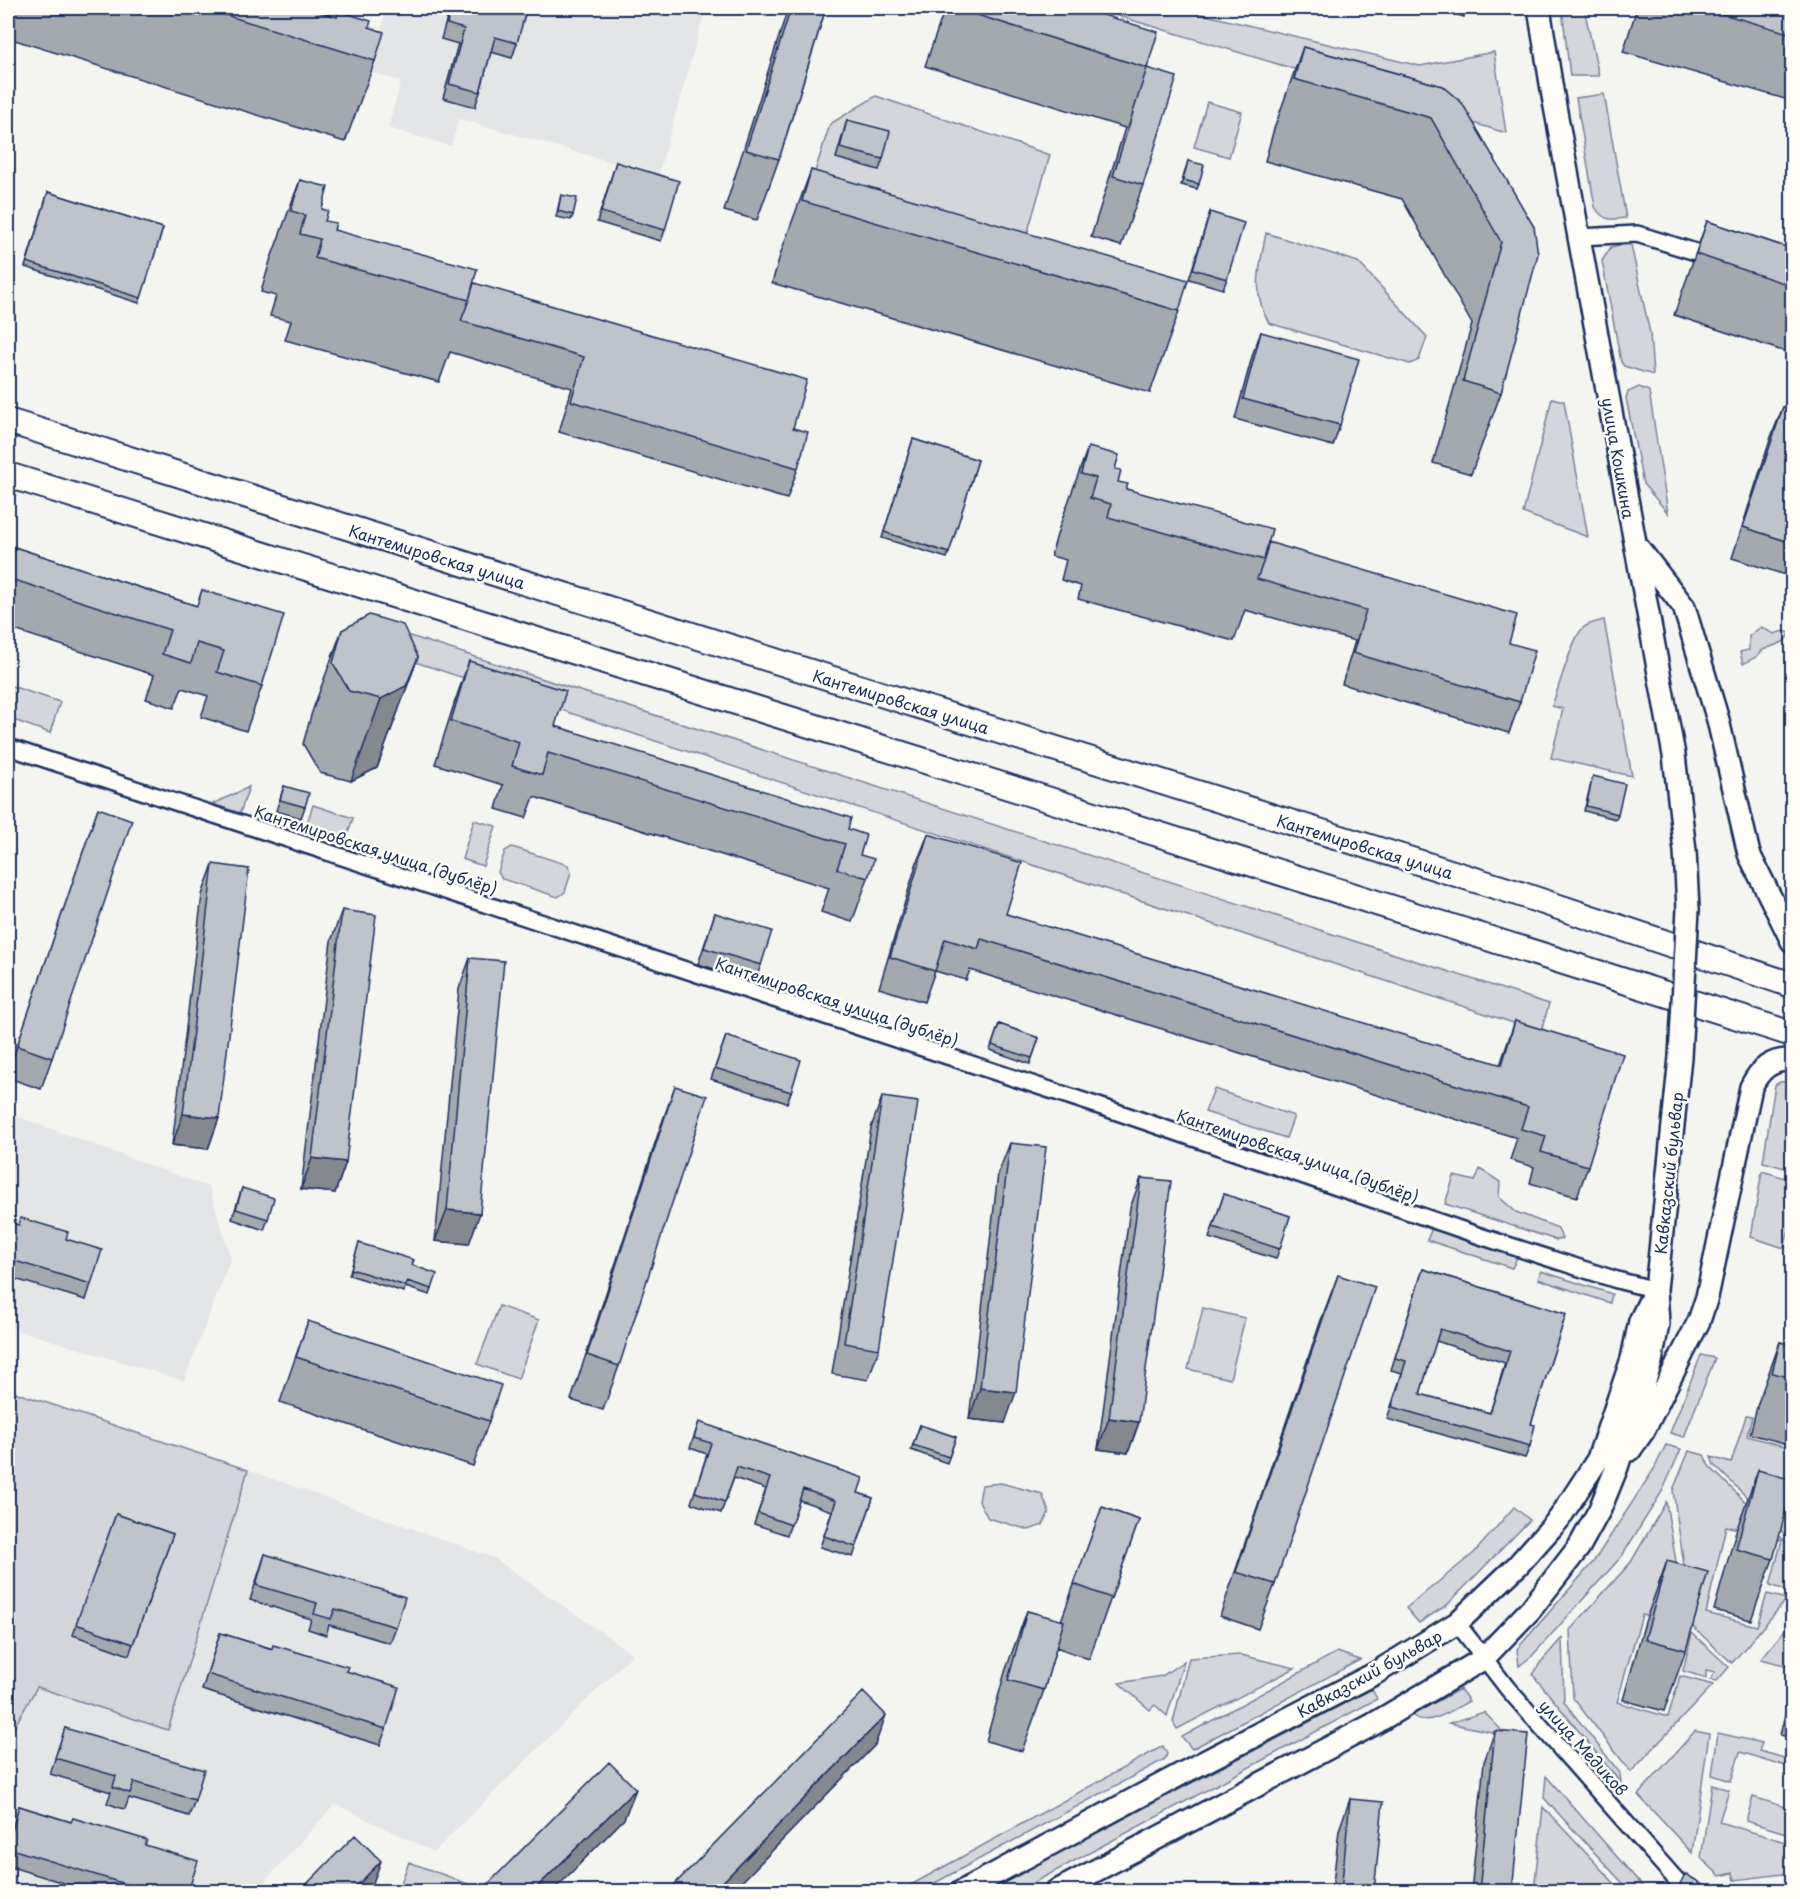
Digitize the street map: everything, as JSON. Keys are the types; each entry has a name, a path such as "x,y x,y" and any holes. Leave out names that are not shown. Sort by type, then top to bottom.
{"main road":[{"name":"улица Кошкина","path":"1539,8 1674,755 1685,851 1688,909"},
{"name":"Кантемировская улица","path":"8,421 1517,893 1792,985"},
{"path":"8,475 1792,1034"},
{"path":"1635,543 1684,607 1718,720 1749,854 1792,941"},
{"name":"Кавказский бульвар","path":"1055,1892 1372,1725 1483,1659 1531,1609 1579,1547 1600,1509 1617,1467 1651,1362 1658,1324 1656,1290 1680,1057 1688,909"},
{"path":"1617,1467 1644,1430 1699,1321 1707,1297 1751,1087 1758,1074 1766,1066 1776,1061 1792,1060"},
{"name":"Кавказский бульвар","path":"961,1892 1374,1674 1457,1623 1517,1566 1559,1519 1598,1459 1629,1369 1640,1321 1656,1290"}],"street":[{"path":"1580,237 1637,234 1732,263"},
{"name":"Кантемировская улица (дублёр)","path":"8,747 1117,1112 1428,1219 1595,1273 1656,1290"},
{"name":"улица Медиков","path":"1457,1623 1483,1659 1687,1892"}],"shaded area":[{"path":"387,8 706,8 658,175 459,119 451,146 388,128 401,81 369,72"},
{"path":"1092,8 1176,8 1420,66 1494,52 1506,133"},
{"path":"1562,8 1584,8 1599,76 1570,76"},
{"path":"1604,94 1626,218 1608,219 1601,215 1595,207 1576,98"},
{"path":"876,96 1050,155 1024,245 806,200 830,124"},
{"path":"1207,102 1242,112 1229,157 1194,147"},
{"path":"1266,233 1358,262 1427,337 1419,360 1410,364 1269,323 1260,301 1258,279"},
{"path":"1631,245 1650,333 1653,375 1624,366 1621,362 1602,261 1611,247"},
{"path":"1639,387 1649,391 1668,513 1643,484 1626,398 1628,392"},
{"path":"1552,398 1564,401 1588,537 1523,513"},
{"path":"1604,620 1632,776 1551,758 1563,709 1552,706 1570,654 1584,627"},
{"path":"1761,627 1774,634 1783,631 1791,633 1783,642 1763,650 1743,664 1740,652 1749,650 1749,636"},
{"path":"410,636 1549,1004 1541,1032 403,658"},
{"path":"8,685 60,702 50,733 8,718"},
{"path":"249,787 240,813 213,804"},
{"path":"313,805 353,818 346,840 306,826"},
{"path":"474,820 496,826 483,866 462,859"},
{"path":"512,847 568,865 571,872 565,892 558,897 502,879 498,872 505,851"},
{"path":"1792,1081 1792,1170 1763,1162 1775,1085"},
{"path":"1214,1089 1294,1116 1286,1138 1205,1112"},
{"path":"8,1113 209,1187 231,1258 184,1381 8,1327"},
{"path":"1480,1169 1500,1182 1499,1197 1516,1212 1558,1228 1562,1239 1556,1240 1445,1204 1454,1176 1475,1181"},
{"path":"1762,1171 1792,1180 1792,1219 1784,1248 1751,1237"},
{"path":"1433,1226 1518,1256 1512,1268 1427,1240"},
{"path":"1541,1271 1612,1294 1610,1303 1538,1279"},
{"path":"499,1306 539,1320 518,1379 477,1364"},
{"path":"1203,1308 1245,1318 1230,1379 1188,1369"},
{"path":"1701,1355 1715,1358 1684,1437 1670,1433"},
{"path":"8,1390 248,1470 168,1730 37,1687 8,1738"},
{"path":"1746,1416 1752,1417 1747,1436 1792,1448 1790,1523 1792,1524 1792,1541 1714,1465 1711,1457 1731,1463"},
{"path":"1666,1445 1681,1449 1663,1490 1622,1556 1532,1656 1519,1666 1517,1649 1594,1561 1654,1469"},
{"path":"1689,1451 1704,1455 1709,1466 1792,1548 1792,1592 1770,1585 1782,1540 1726,1526 1706,1613 1757,1626 1767,1594 1787,1599 1732,1663 1693,1627 1673,1490"},
{"path":"248,1470 494,1558 633,1654 434,1852 335,1804 256,1891 8,1892 8,1738 36,1687 168,1729"},
{"path":"1001,1483 1042,1494 1049,1512 1043,1525 1029,1530 988,1518 979,1501 982,1485"},
{"path":"1666,1502 1687,1627 1642,1615 1617,1702 1668,1717 1680,1676 1713,1685 1631,1772 1573,1698 1570,1630 1631,1562"},
{"path":"1514,1507 1530,1520 1447,1605 1419,1623 1406,1608 1474,1553"},
{"path":"1792,1621 1792,1667 1761,1659"},
{"path":"1692,1633 1729,1667 1717,1681 1711,1680 1715,1672 1706,1670 1706,1678 1683,1671"},
{"path":"1562,1638 1564,1702 1620,1773 1621,1783 1533,1675 1540,1663"},
{"path":"1337,1652 1360,1660 1192,1749 1182,1737"},
{"path":"1241,1655 1295,1668 1177,1729 1173,1722 1189,1658"},
{"path":"1184,1661 1167,1716 1155,1705 1150,1710 1119,1683 1162,1676"},
{"path":"1372,1689 1377,1699 1018,1891 985,1891"},
{"path":"1460,1689 1469,1701 1448,1713 1425,1720 1412,1715"},
{"path":"1484,1712 1506,1735 1449,1723"},
{"path":"1695,1731 1709,1734 1692,1853 1638,1795"},
{"path":"1718,1733 1762,1743 1759,1751 1792,1760 1792,1768 1740,1752 1731,1781 1712,1775"},
{"path":"1163,1746 1167,1754 1165,1759 920,1891 900,1891"},
{"path":"1546,1776 1647,1891 1630,1891 1544,1798"},
{"path":"1712,1785 1729,1790 1719,1822 1792,1844 1792,1873 1735,1880 1733,1873 1720,1876 1701,1858"},
{"path":"1753,1797 1792,1809 1789,1834 1746,1821"},
{"path":"1543,1807 1614,1883 1607,1891 1534,1891"},
{"path":"409,1862 469,1884 462,1891 398,1891"}],"building":[{"path":"203,8 305,8 337,17 339,11 371,21 369,27 384,32 375,61"},
{"path":"451,8 514,8 526,11 517,43 495,37 480,92 449,84 464,29 447,24"},
{"path":"791,8 826,8 779,159 746,150"},
{"path":"955,8 1081,8 1158,32 1147,68"},
{"path":"1702,8 1792,8 1792,34"},
{"path":"1303,47 1442,86 1462,103 1534,227 1538,254 1501,393 1463,381 1501,242 1431,118 1294,79"},
{"path":"1147,68 1177,77 1143,185 1113,176"},
{"path":"847,120 890,131 883,159 840,148"},
{"path":"1188,161 1204,165 1199,184 1183,180"},
{"path":"616,162 679,181 665,230 601,212"},
{"path":"811,170 1188,280 1179,311 802,201"},
{"path":"300,180 328,187 322,209 328,211 325,221 336,223 334,230 477,269 469,300 315,258 320,239 300,234 305,215 291,211"},
{"path":"48,192 163,228 141,298 27,262"},
{"path":"561,195 577,198 573,215 558,211"},
{"path":"1210,212 1244,223 1227,279 1193,269"},
{"path":"1707,221 1792,249 1792,286 1696,254"},
{"path":"474,283 807,380 793,428 808,432 798,468 571,401 584,357 461,321"},
{"path":"1261,332 1359,359 1340,425 1243,399"},
{"path":"1783,407 1792,410 1792,543 1743,527"},
{"path":"913,439 978,460 949,553 884,532"},
{"path":"1088,447 1119,455 1115,469 1121,470 1118,482 1128,484 1126,489 1272,529 1264,560 1108,517 1111,504 1090,498 1096,478 1081,474"},
{"path":"1268,542 1517,615 1509,643 1535,650 1520,702 1353,653 1366,610 1257,579"},
{"path":"8,545 197,606 202,590 284,615 262,686 217,672 224,651 197,643 191,663 162,654 170,630 8,578"},
{"path":"369,615 403,625 418,657 406,686 381,699 349,691 333,663 342,630"},
{"path":"469,661 566,691 555,726 851,818 848,829 866,835 860,855 874,859 868,878 837,869 845,844 548,753 542,775 512,766 519,742 451,721"},
{"path":"1593,776 1625,784 1618,814 1586,806"},
{"path":"284,786 309,793 305,807 280,800"},
{"path":"98,808 132,820 52,1058 17,1046"},
{"path":"928,834 1022,863 1006,914 1502,1065 1515,1021 1623,1054 1588,1166 1541,1152 1546,1136 1521,1129 1528,1107 981,939 978,949 945,939 935,971 890,957"},
{"path":"213,864 249,869 219,1118 183,1114"},
{"path":"342,910 376,915 346,1162 312,1158"},
{"path":"715,913 772,931 761,965 704,948"},
{"path":"470,958 504,961 480,1213 447,1210"},
{"path":"999,1024 1039,1038 1032,1058 992,1045"},
{"path":"726,1036 801,1060 791,1092 715,1068"},
{"path":"675,1086 707,1096 619,1366 587,1355"},
{"path":"882,1097 918,1102 879,1349 844,1343"},
{"path":"1010,1143 1046,1147 1016,1392 980,1388"},
{"path":"1141,1178 1171,1181 1139,1422 1109,1418"},
{"path":"242,1188 274,1198 268,1219 236,1209"},
{"path":"1224,1194 1290,1216 1280,1249 1213,1227"},
{"path":"21,1218 68,1232 66,1239 102,1250 91,1284 8,1259 8,1222 19,1225"},
{"path":"359,1243 414,1260 412,1265 437,1274 432,1289 407,1281 406,1286 351,1269"},
{"path":"1423,1269 1566,1314 1531,1424 1535,1425 1530,1446 1392,1407 1406,1361 1395,1358","holes":["1440,1329 1510,1351 1490,1413 1420,1394"]},
{"path":"1338,1275 1375,1287 1275,1584 1236,1572"},
{"path":"308,1321 501,1385 489,1421 296,1357"},
{"path":"1780,1342 1792,1345 1792,1378 1772,1373"},
{"path":"699,1422 863,1478 858,1493 873,1498 856,1547 824,1536 836,1501 803,1489 791,1525 758,1513 770,1478 737,1467 725,1502 695,1492 711,1443 694,1438"},
{"path":"920,1425 956,1437 949,1457 913,1445"},
{"path":"1758,1470 1792,1480 1792,1488 1773,1559 1736,1549"},
{"path":"1102,1507 1139,1520 1111,1598 1074,1584"},
{"path":"116,1514 173,1534 133,1644 76,1624"},
{"path":"265,1554 405,1597 396,1627 335,1609 331,1619 314,1614 317,1603 256,1585"},
{"path":"1667,1561 1708,1572 1686,1650 1645,1639"},
{"path":"1027,1611 1064,1621 1044,1690 1008,1680"},
{"path":"220,1633 272,1649 273,1645 348,1667 346,1671 399,1687 386,1729 207,1674"},
{"path":"1792,1691 1792,1726 1784,1724"},
{"path":"863,1692 886,1715 713,1892 667,1892"},
{"path":"65,1728 204,1770 195,1800 134,1782 130,1793 126,1792 113,1787 116,1776 55,1758"},
{"path":"1495,1731 1528,1734 1512,1892 1479,1892"},
{"path":"609,1762 636,1789 532,1892 480,1892"},
{"path":"1350,1799 1383,1802 1374,1892 1341,1892"},
{"path":"19,1806 71,1822 73,1818 147,1840 145,1845 198,1861 188,1892 151,1892 8,1848"},
{"path":"355,1835 381,1861 351,1892 299,1892"},
{"path":"1685,1874 1717,1892 1676,1892"},
{"path":"1225,1883 1258,1886 1257,1892 1224,1892"}]}
